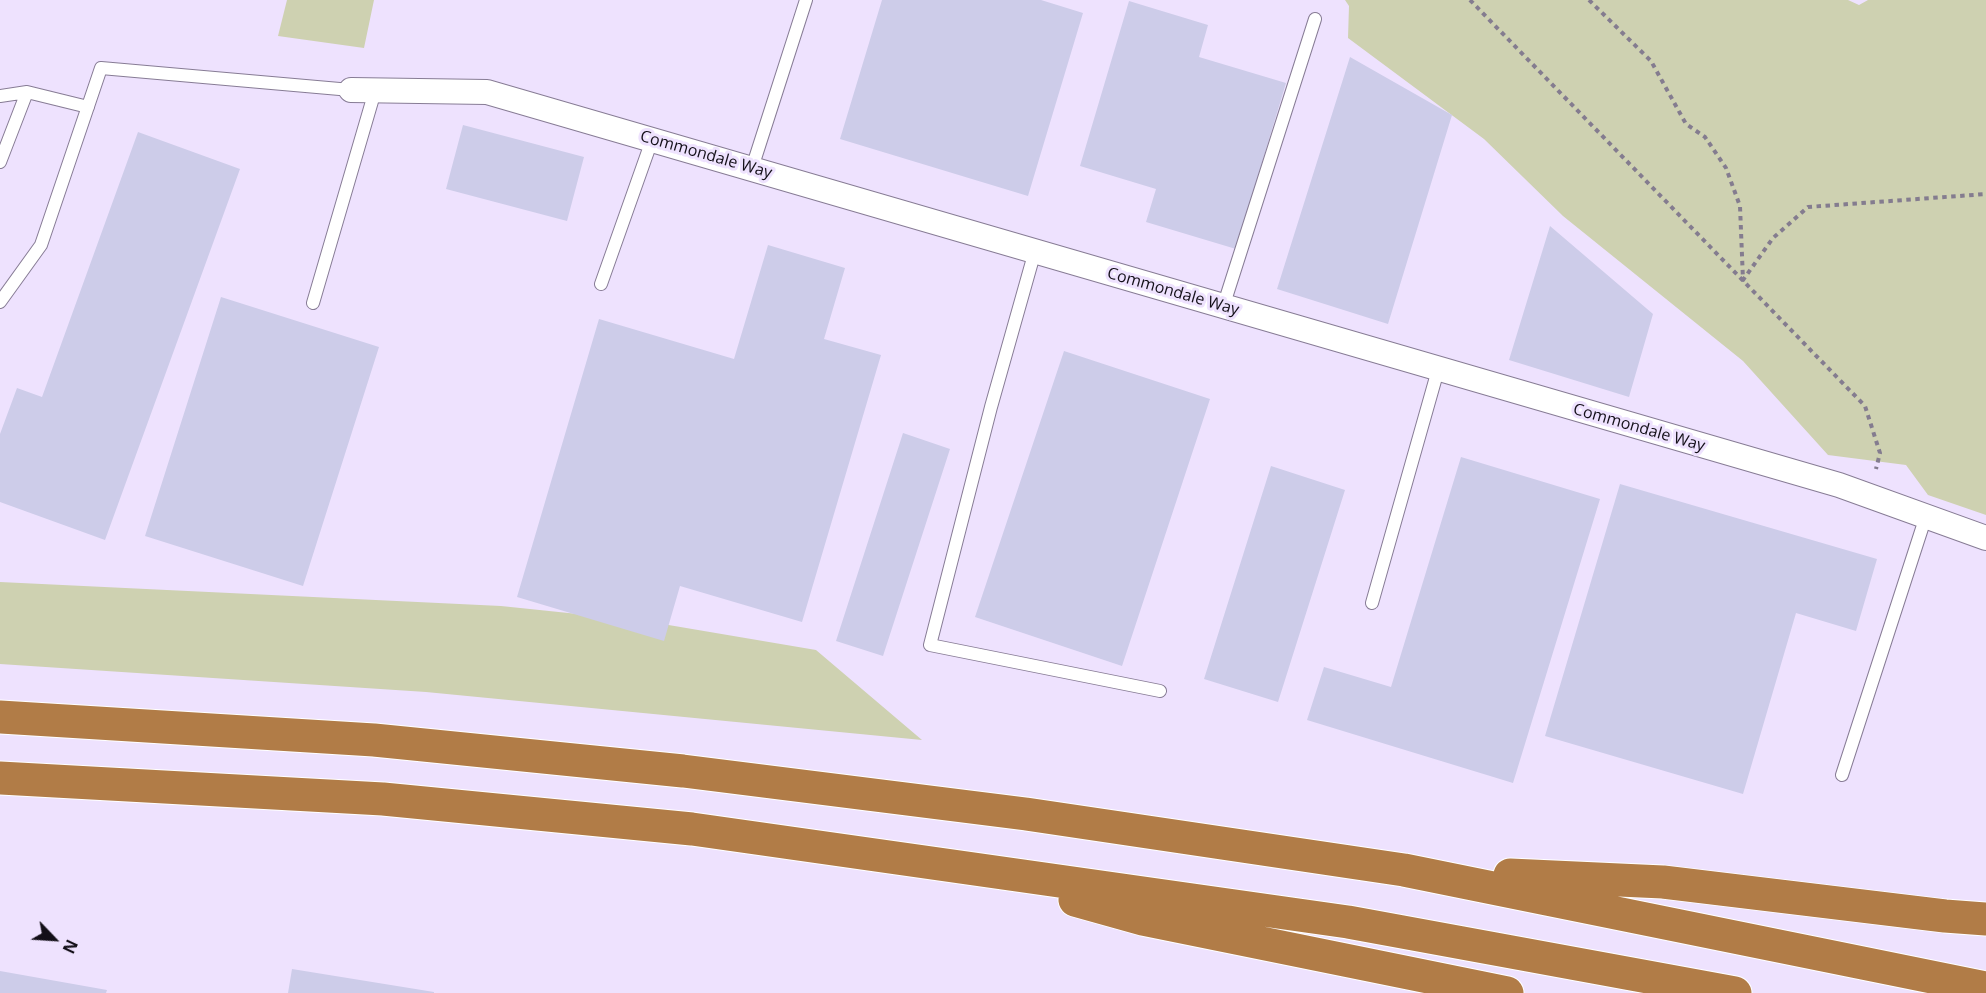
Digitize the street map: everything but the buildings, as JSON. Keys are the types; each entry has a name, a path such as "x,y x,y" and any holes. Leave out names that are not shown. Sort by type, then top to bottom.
{"highway":[{"path":"0,717 374,740 683,771 1026,814 1404,870 1986,988"},
{"path":"0,778 395,800 692,829 1348,922 1735,993"},
{"path":"949,864 1143,919 1507,993"},
{"path":"1404,870 1663,882 1986,919"}],"street":[{"name":"Commondale Way","path":"351,90 487,92 1839,485 1986,538"}],"lane":[{"path":"752,168 806,0"},
{"path":"1223,307 1315,19"},
{"path":"0,302 41,245 101,68 351,90"},
{"path":"313,303 375,91"},
{"path":"0,96 27,92 88,107"},
{"path":"0,162 27,92"},
{"path":"601,284 652,140"},
{"path":"1035,251 991,407 930,645 1160,691"},
{"path":"1372,603 1438,370"},
{"path":"1842,775 1926,516"}],"path":[{"path":"1470,0 1865,406 1880,453 1870,496"},
{"path":"1589,0 1651,62 1686,124 1705,137 1726,168 1740,207 1743,280"},
{"path":"1743,280 1773,238 1808,207 1986,194"}],"green space":[{"path":"287,0 374,0 364,48 278,36"},
{"path":"1345,0 1848,0 1859,5 1868,0 1986,0 1986,515 1928,495 1906,465 1828,455 1743,361 1563,216 1484,139 1348,38 1349,6"},
{"path":"0,582 501,606 645,621 816,650 922,740 426,692 0,664"}]}
